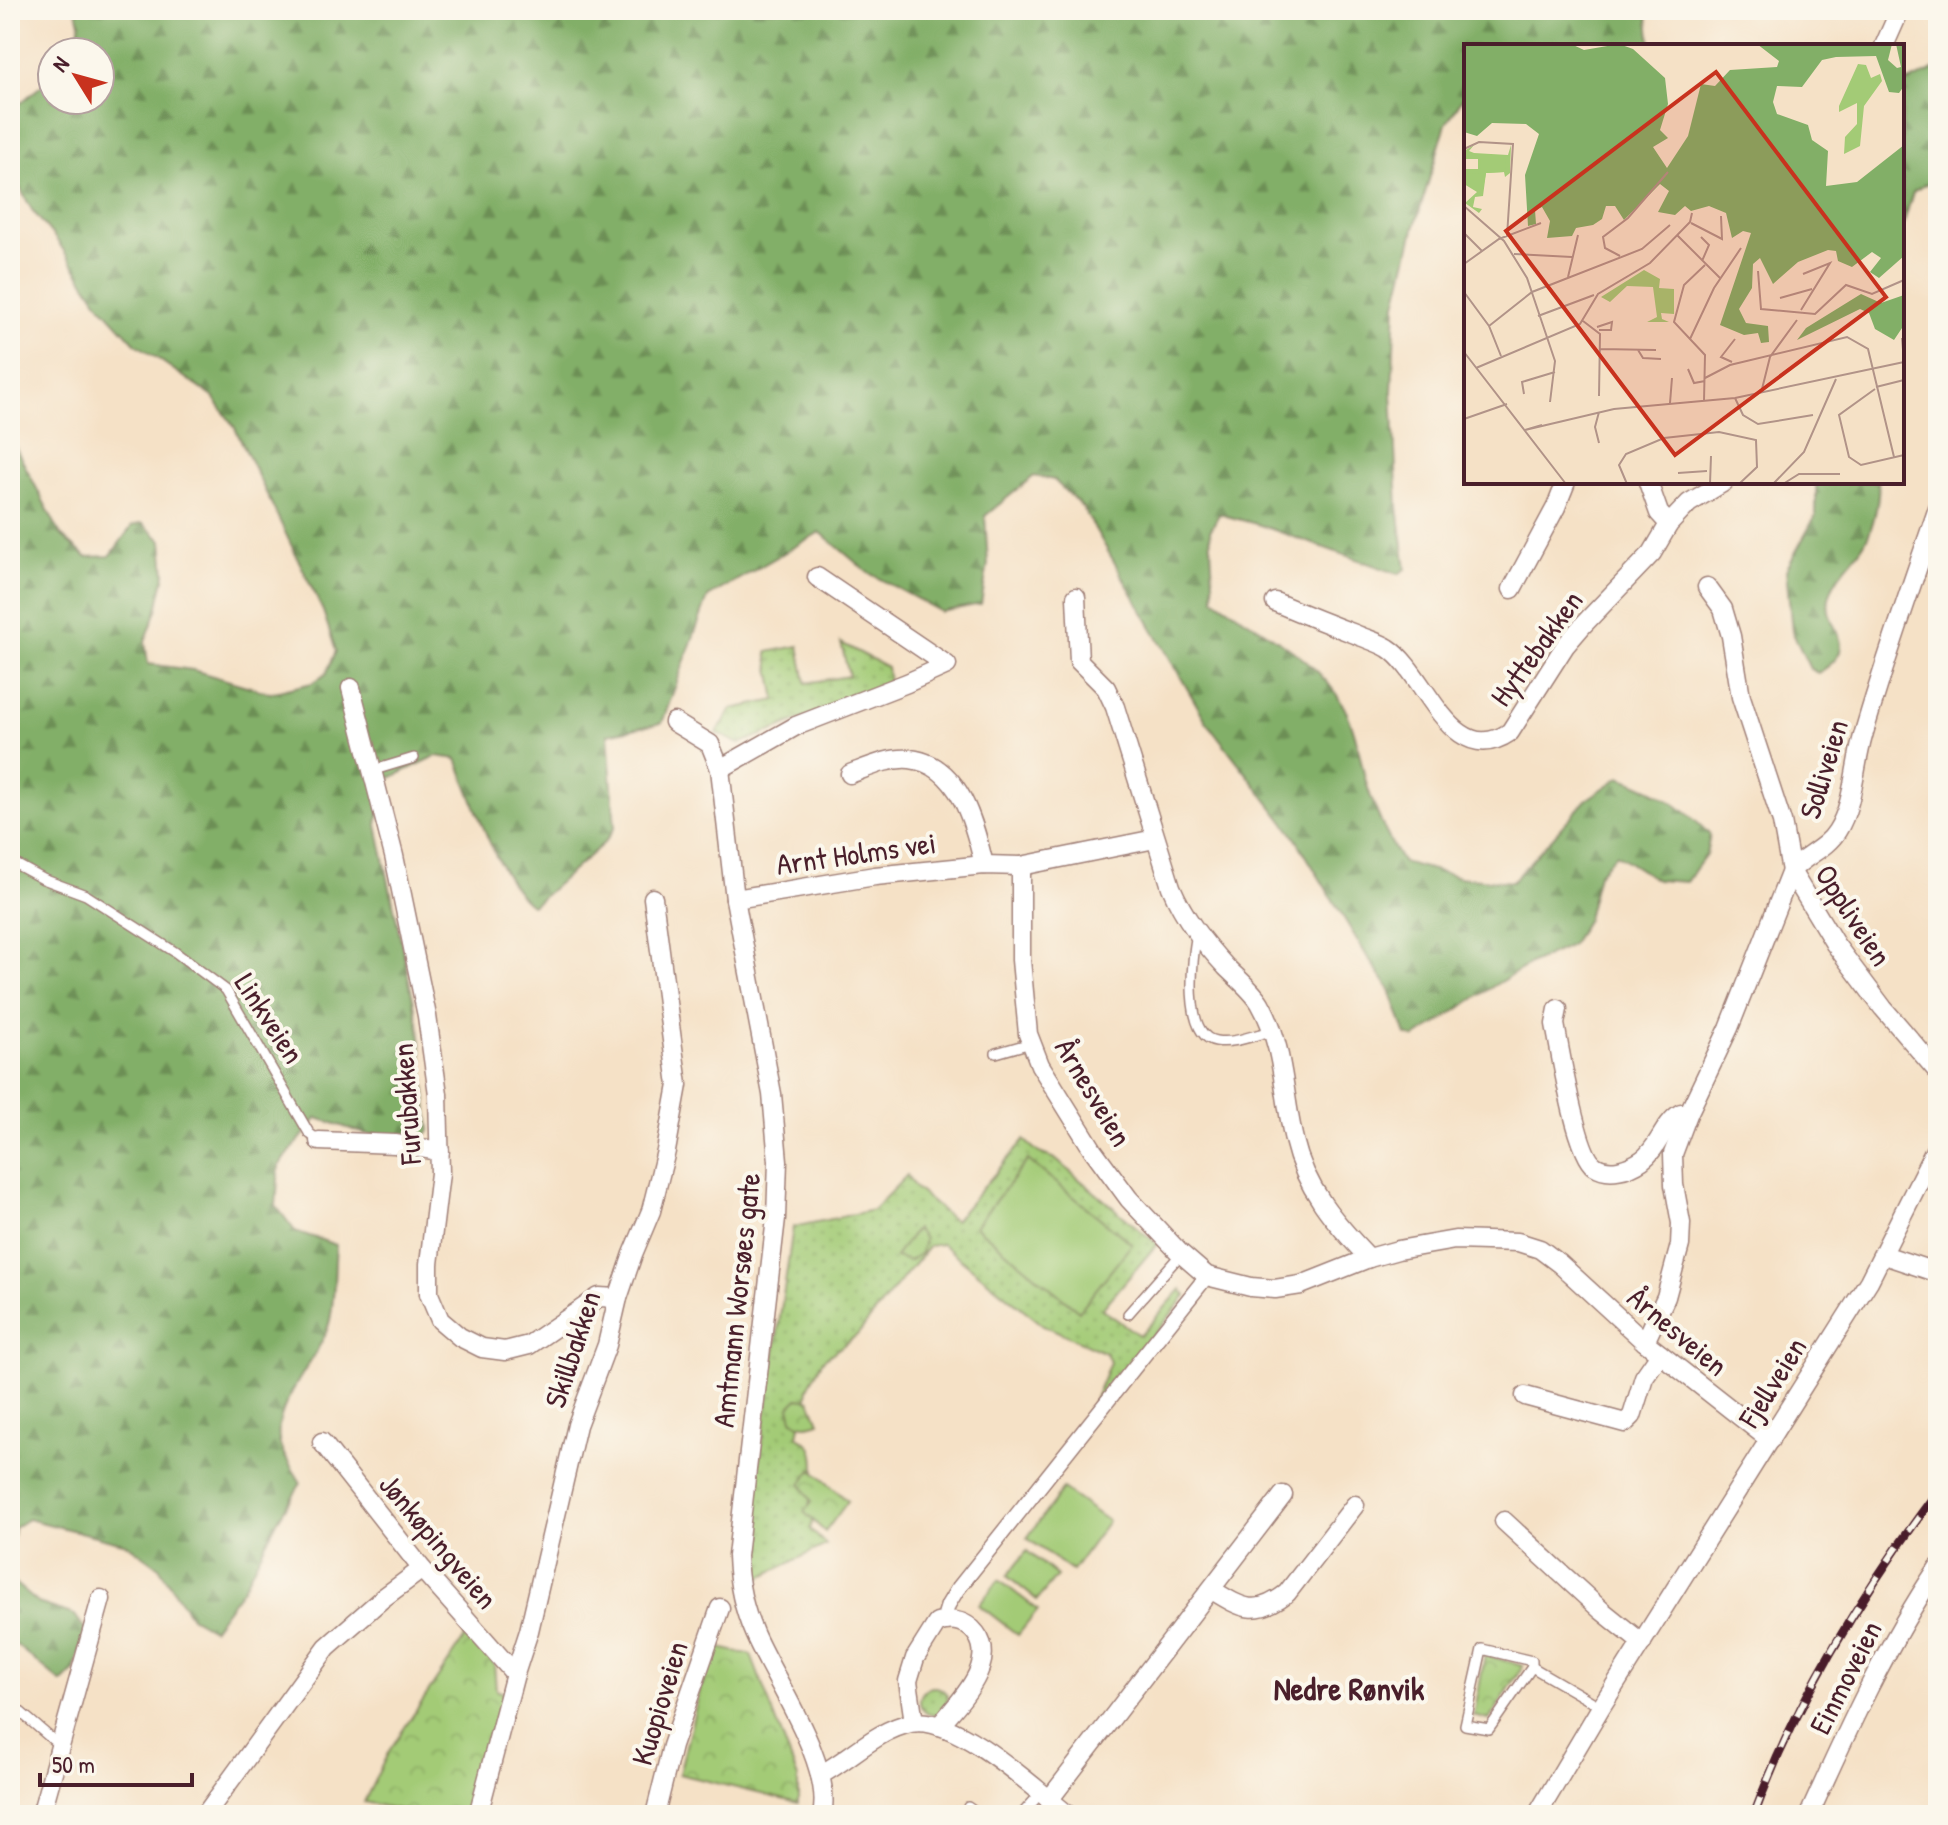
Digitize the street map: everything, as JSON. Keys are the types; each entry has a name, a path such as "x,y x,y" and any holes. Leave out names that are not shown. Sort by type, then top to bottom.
{"street":[{"path":"1885,44 1900,10"},
{"name":"Hyttebakken","path":"1512,589 1565,484"},
{"path":"1649,484 1659,513 1669,524"},
{"name":"Hyttebakken","path":"1275,602 1393,651 1456,730 1488,742 1510,732 1565,646 1652,553 1669,524 1689,503 1721,484"},
{"name":"Solliveien","path":"1791,871 1801,860 1826,845 1843,821 1856,758 1938,508"},
{"path":"720,769 796,726 947,665 817,577"},
{"name":"Oppliveien","path":"1707,587 1723,609 1731,636 1741,697 1782,822 1791,871 1835,944 1883,1008 1938,1072"},
{"path":"1076,597 1079,661 1106,688 1115,707 1181,912 1259,1002 1280,1057 1294,1141 1303,1168 1324,1208 1369,1258"},
{"name":"Furubakken","path":"351,688 394,856 427,1016 438,1094 440,1173 429,1264 429,1294 440,1320 460,1337 482,1348 505,1351 529,1345 599,1297 618,1298"},
{"name":"Amtmann Worsøes gate","path":"674,722 710,744 720,769 735,899 772,1094 778,1161 776,1218 737,1556 738,1580 753,1632 809,1743 820,1775 822,1815"},
{"name":"Arnt Holms vei","path":"850,774 893,760 911,759 934,768 959,793 975,825 984,865"},
{"path":"1021,866 1155,839"},
{"name":"Arnt Holms vei","path":"735,899 875,876 984,865 1021,866"},
{"name":"Årnesveien","path":"1021,866 1021,960 1028,1034 1040,1065 1093,1150 1129,1199 1181,1254 1207,1276 1251,1287 1275,1289 1301,1285 1369,1258 1455,1240 1518,1242 1540,1249 1560,1264 1645,1342 1770,1440"},
{"path":"1645,1342 1666,1297 1680,1245 1681,1223 1674,1185 1673,1154 1688,1114 1729,1028 1791,871"},
{"name":"Skillbakken","path":"478,1815 529,1631 577,1425 607,1345 618,1298 651,1211 666,1151 678,1085 653,898"},
{"path":"1558,1009 1555,1024 1576,1122 1586,1156 1594,1165 1612,1171 1641,1160 1653,1150 1675,1117 1681,1113 1688,1114"},
{"name":"Linkveien","path":"319,1141 395,1144 440,1151"},
{"name":"Fjellveien","path":"1537,1815 1601,1707 1884,1255 1938,1144"},
{"path":"1884,1255 1938,1273"},
{"path":"943,1621 957,1590 1207,1276"},
{"path":"1525,1396 1625,1423 1632,1416 1644,1377 1660,1354"},
{"name":"Jønkøpingveien","path":"322,1442 422,1569 515,1674"},
{"path":"1045,1797 1212,1590 1283,1495"},
{"path":"1212,1590 1252,1610 1276,1602 1287,1593 1355,1505"},
{"path":"1504,1521 1601,1610 1642,1643"},
{"name":"Einmoveien","path":"1809,1815 1852,1720 1909,1614 1938,1568"},
{"path":"205,1815 327,1647 372,1606 422,1569"},
{"path":"41,1815 101,1599"},
{"name":"Kuopioveien","path":"655,1815 672,1746 720,1608"},
{"path":"914,1722 908,1681 915,1658 937,1623 950,1620 963,1622 983,1643 984,1658 960,1702 939,1726"},
{"path":"820,1775 869,1743 914,1722 939,1726 961,1734 984,1748 1068,1815"}],"lane":[{"path":"371,771 414,758"},
{"name":"Linkveien","path":"10,861 43,879 86,895 175,952 226,990 309,1133 319,1141"},
{"path":"1197,934 1192,955 1193,988 1200,1032 1207,1039 1217,1042 1234,1041 1271,1031"},
{"path":"996,1053 1031,1043"},
{"path":"1128,1314 1181,1254"},
{"path":"1482,1649 1532,1661 1532,1667 1489,1729 1465,1725 1482,1649"},
{"path":"1532,1667 1601,1707"},
{"path":"10,1703 60,1746"},
{"path":"1021,1815 1045,1797"},
{"path":"968,1807 979,1815"}],"green space":[{"path":"76,10 1647,10 1651,44 1464,44 1464,96 1446,124 1414,229 1396,304 1392,392 1398,507 1406,569 1398,574 1260,525 1219,514 1210,531 1214,598 1303,659 1333,689 1352,724 1376,811 1402,862 1459,877 1512,882 1586,800 1620,777 1669,800 1699,824 1710,835 1706,855 1686,882 1657,880 1616,854 1598,874 1587,919 1571,945 1495,985 1415,1038 1406,1035 1390,990 1293,834 1206,721 1083,508 1054,480 1034,476 985,516 988,564 981,604 941,612 867,572 820,532 708,597 662,723 608,734 615,827 605,842 537,902 531,905 519,893 497,859 457,759 436,756 384,781 377,825 419,1028 430,1131 421,1139 366,1134 317,1118 279,1166 276,1206 295,1231 336,1245 332,1311 325,1335 287,1401 281,1418 279,1434 282,1450 301,1483 277,1521 243,1588 212,1629 191,1617 159,1567 127,1544 28,1519 14,1528 10,1559 10,437 61,535 86,557 110,556 132,526 142,523 162,541 165,574 157,610 145,642 148,664 193,670 270,693 312,683 326,674 336,651 323,611 235,428 213,397 135,343 101,306 56,239 32,210 10,170 10,116 36,90 36,116 116,116 116,36 77,36 80,22"},
{"path":"1938,68 1938,177 1913,192 1904,222 1904,84"},
{"path":"1816,484 1878,484 1875,513 1868,536 1830,594 1828,606 1839,635 1839,653 1818,673 1810,669 1792,631 1786,570 1816,515"},
{"path":"841,643 887,667 889,684 739,744 717,733 732,709 776,700 767,652 799,646 806,683 849,676"},
{"path":"1024,1140 1039,1153 1055,1159 1157,1244 1102,1309 1140,1336 1181,1289 1186,1296 1088,1416 1110,1362 1106,1353 1043,1325 942,1244 929,1246 857,1335 823,1360 808,1388 805,1417 801,1420 798,1436 809,1444 814,1456 814,1482 809,1505 815,1514 810,1529 826,1545 761,1577 750,1574 748,1562 753,1504 793,1227 873,1210 907,1175 915,1188 954,1221"},
{"path":"1028,1160 1132,1244 1079,1311 975,1226"},
{"path":"916,1229 924,1239 921,1253 909,1261 895,1257"},
{"path":"798,1398 810,1400 819,1422 805,1425 792,1419 789,1407"},
{"path":"812,1470 848,1501 825,1532 804,1512 812,1502 801,1484"},
{"path":"1063,1489 1108,1521 1072,1571 1027,1538"},
{"path":"1027,1551 1057,1576 1037,1600 1007,1576"},
{"path":"10,1579 38,1603 75,1615 86,1631 74,1671 62,1683 10,1640"},
{"path":"999,1580 1038,1610 1018,1635 979,1605"},
{"path":"468,1633 494,1663 496,1690 509,1695 468,1815 424,1815 364,1802 389,1751"},
{"path":"711,1646 751,1655 798,1778 798,1803 679,1774"},
{"path":"1485,1655 1523,1666 1489,1720 1474,1716"},
{"path":"934,1687 944,1691 948,1701 944,1711 934,1715 924,1711 920,1701 924,1691"}],"railway":[{"path":"1754,1815 1811,1687 1858,1607 1938,1491"}],"district":[{"name":"Nedre Rønvik","path":"1349,1688"}]}
